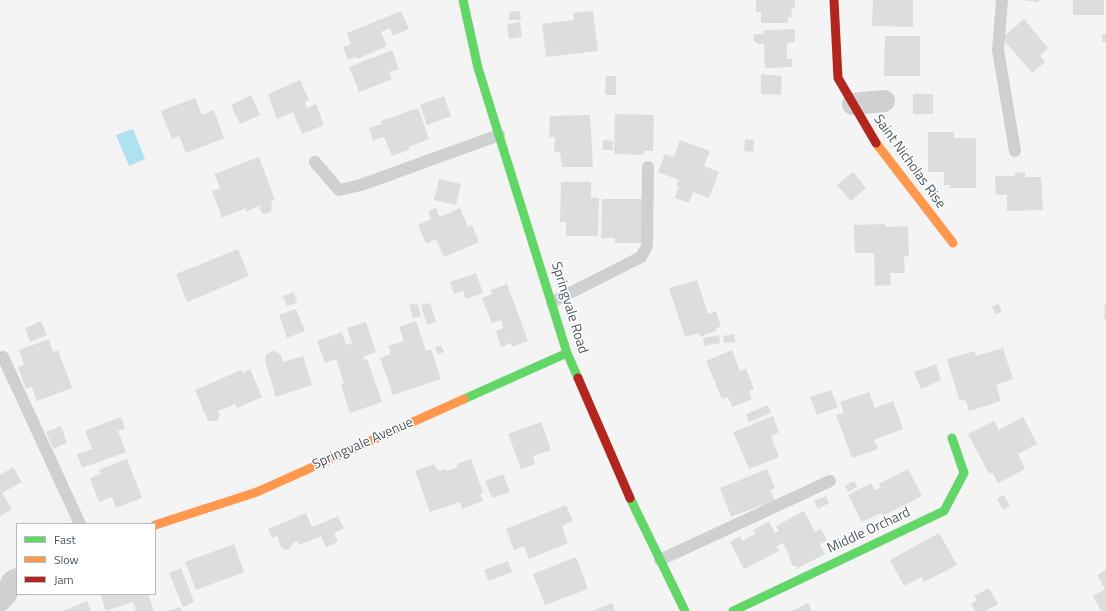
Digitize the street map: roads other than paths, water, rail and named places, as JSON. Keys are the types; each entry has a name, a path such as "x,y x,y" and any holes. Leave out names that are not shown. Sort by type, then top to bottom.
{"street":[{"name":"Springvale Road","path":"463,0 478,68 567,353 617,471 685,611"},
{"name":"Saint Nicholas Rise","path":"834,0 838,78 875,142 953,244"},
{"path":"853,104 884,101"},
{"name":"Springvale Avenue","path":"156,525 257,492 567,353"},
{"name":"Middle Orchard","path":"733,611 944,511 964,473 952,438"},
{"path":"0,601 5,596 12,582 16,580"}],"lane":[{"path":"1002,0 998,50 1015,151"},
{"path":"315,162 339,190 361,185 499,135"},
{"path":"552,302 640,257 647,246 648,167"},
{"path":"3,357 80,523"},
{"path":"660,560 830,481"}],"water":[{"path":"133,129 145,159 129,166 116,135"}]}
